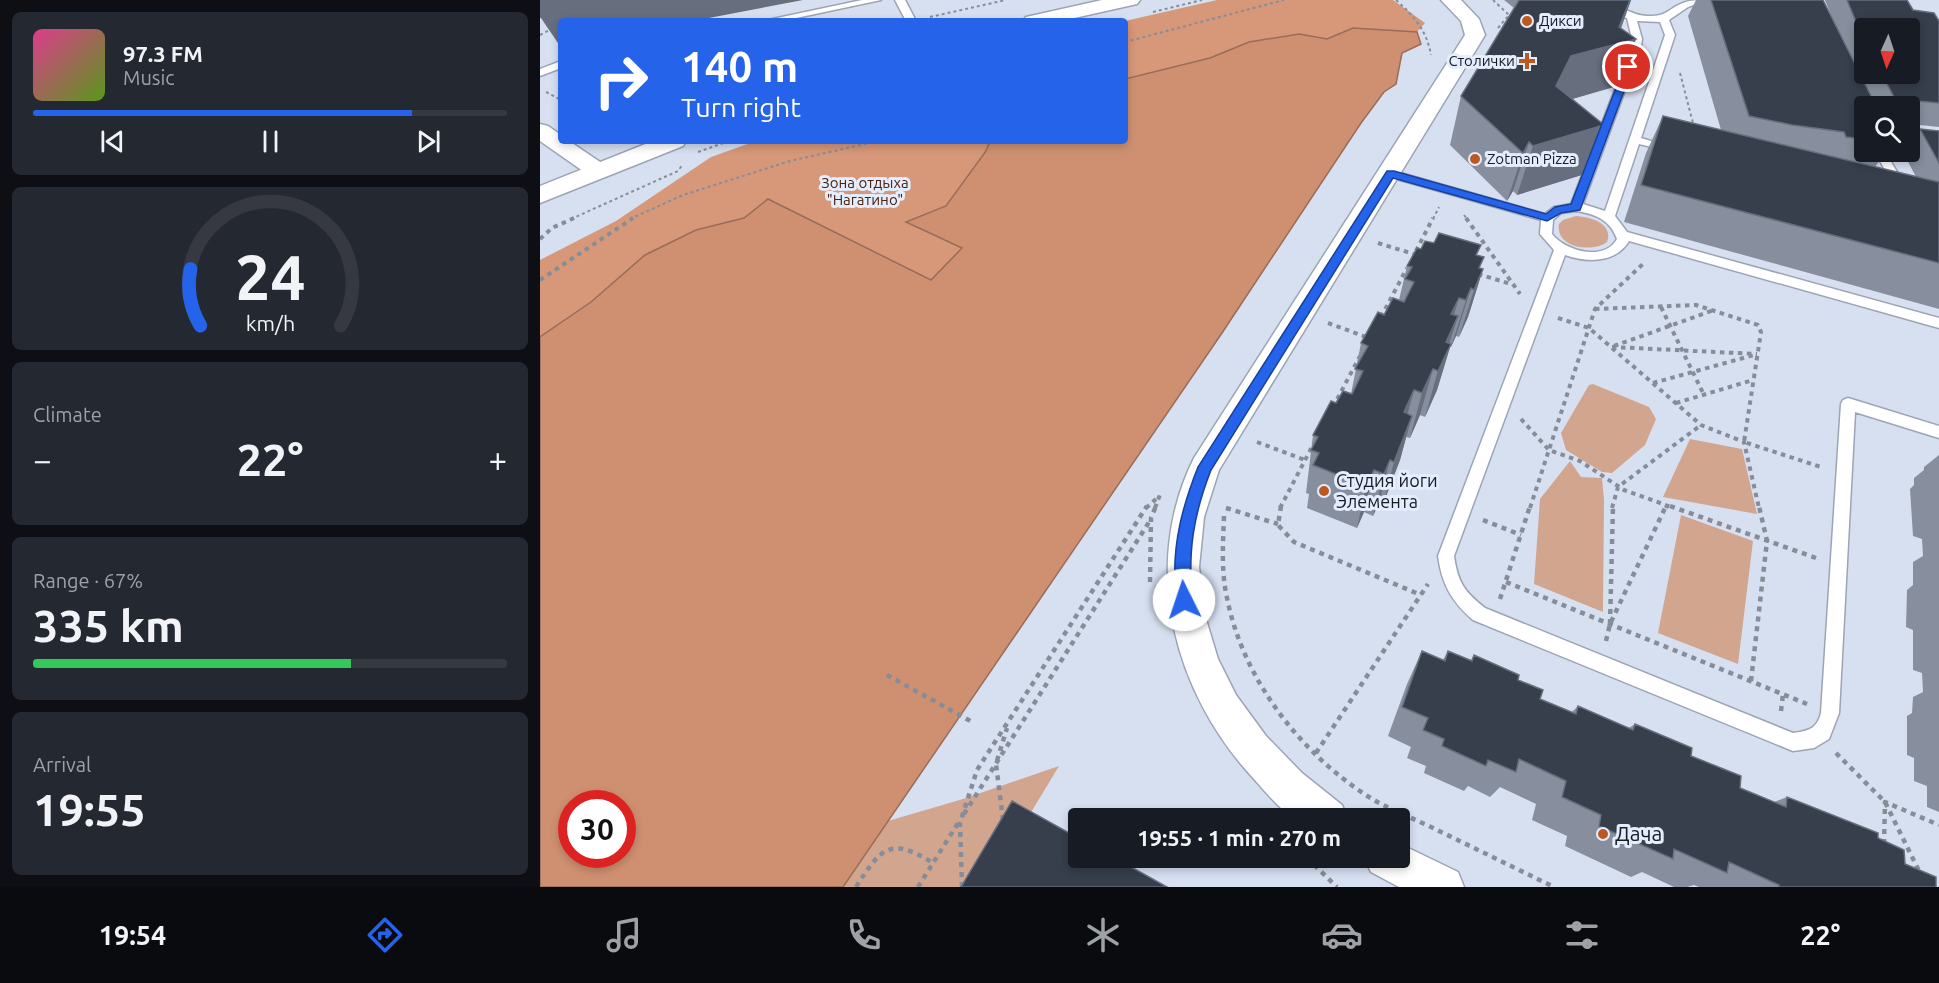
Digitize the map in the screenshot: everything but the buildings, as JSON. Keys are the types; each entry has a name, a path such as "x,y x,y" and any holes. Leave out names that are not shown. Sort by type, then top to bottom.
{"street":[{"path":"1047,18 1130,0"},
{"path":"1315,808 1277,777 1247,743 1223,708 1204,673 1191,636 1184,600 1182,566 1184,533 1191,503 1205,467 1475,35 1470,19 1450,0"},
{"path":"540,131 558,143"},
{"path":"559,144 598,171"},
{"path":"540,195 598,171 682,151"},
{"path":"1405,868 1443,887"}],"lane":[{"path":"783,18 876,0"},
{"path":"900,0 909,18"},
{"path":"1603,0 1632,18 1664,19 1685,5 1702,0"},
{"path":"1576,207 1636,47 1637,39 1632,18"},
{"path":"1609,218 1670,35 1664,19"},
{"path":"540,73 558,65"},
{"path":"1636,140 1702,156"},
{"path":"1886,162 1905,194"},
{"path":"1390,174 1547,218"},
{"path":"1576,207 1588,208 1609,218 1618,226 1623,235 1622,243 1617,249 1598,257 1573,254 1561,248 1547,234 1545,224 1547,218 1558,210 1576,207"},
{"path":"1623,235 1939,323"},
{"path":"1561,248 1446,556 1449,582 1460,599 1479,614 1793,742 1809,741 1819,736 1828,727 1830,713 1848,404 1939,432"}],"path":[{"path":"926,18 1006,0"},
{"path":"1147,13 1202,0"},
{"path":"1128,41 1284,0"},
{"path":"1396,0 1414,16 1428,34 1430,64"},
{"path":"1493,0 1509,15 1493,32"},
{"path":"540,35 558,26"},
{"path":"1670,35 1702,156"},
{"path":"540,88 558,98"},
{"path":"540,239 552,228 678,171 684,163 682,151 715,144"},
{"path":"540,280 637,215 674,199 790,161 865,144"},
{"path":"1376,327 1449,190"},
{"path":"1461,211 1511,284 1537,312 1588,328 1701,425 1744,442 1844,475"},
{"path":"566,217 576,217"},
{"path":"1374,242 1425,257"},
{"path":"1494,620 1595,309 1663,246"},
{"path":"1468,270 1511,284"},
{"path":"1595,309 1696,305 1758,325 1761,332 1744,442 1767,541 1751,681"},
{"path":"1661,306 1704,395"},
{"path":"1611,347 1714,310"},
{"path":"1327,323 1370,338 1332,409"},
{"path":"1611,347 1758,354"},
{"path":"1653,383 1758,354"},
{"path":"1676,403 1753,380"},
{"path":"1504,401 1549,450 1580,461 1618,487 1839,567"},
{"path":"1610,624 1611,513 1618,487 1701,425"},
{"path":"1316,440 1279,508 1278,524 1284,534 1294,542 1421,595"},
{"path":"1257,442 1305,460"},
{"path":"962,887 961,818 977,770 1150,502 1158,497"},
{"path":"1610,624 1667,505"},
{"path":"1278,524 1226,508 1221,547 1222,579 1240,644 1256,677 1277,710 1334,771 1369,797 1554,887"},
{"path":"1462,512 1521,535"},
{"path":"918,887 1151,518"},
{"path":"1316,753 1446,556"},
{"path":"1506,582 1830,713"},
{"path":"887,675 974,723"},
{"path":"1004,829 996,764 1010,718"},
{"path":"1819,736 1885,802 1924,882"},
{"path":"1885,802 1939,825"},
{"path":"1884,855 1885,802"},
{"path":"856,887 883,852 896,846 907,848 933,863"},
{"path":"1317,868 1337,887"}],"shaded area":[{"path":"1353,28 1417,32 1421,44 1402,53 1396,84 1384,92 1361,123 1222,333 843,887 540,887 540,337 591,302 645,255 696,230 744,218 768,199 931,280 962,248 906,222 946,206 989,144 1128,144 1128,78 1210,58 1249,42 1299,34 1327,39"},
{"path":"1576,216 1594,220 1604,226 1608,235 1607,242 1585,247 1576,246 1563,238 1559,232 1559,224 1563,220"},
{"path":"1593,384 1649,407 1656,419 1645,445 1612,473 1602,472 1566,450 1561,433 1589,385"},
{"path":"1690,439 1742,449 1757,514 1663,497"},
{"path":"1570,461 1581,477 1602,478 1604,500 1603,612 1534,584 1540,499"},
{"path":"1681,515 1753,541 1738,664 1658,633"},
{"path":"1059,766 986,887 843,887 888,821 963,799"}],"green space":[{"path":"1217,0 1393,0 1425,23 1417,32 1354,28 1327,39 1299,34 1249,42 1210,58 1128,78 1128,20"},
{"name":"Зона отдыха \"Нагатино\"","path":"748,144 989,144 946,206 907,222 963,248 931,280 768,199 744,218 696,230 540,337 540,260 616,221 711,157"}],"place":[{"name":"Дикси","path":"1527,21"},
{"name":"Столички","path":"1527,61"},
{"name":"Zotman Pizza","path":"1475,159"},
{"name":"Студия йоги Элемента","path":"1324,491"},
{"name":"Дача","path":"1603,834"}],"route":[{"path":"1184,600 1182,566 1184,533 1197,484 1205,467 1390,174 1547,218 1558,210 1576,207 1628,67"}]}
